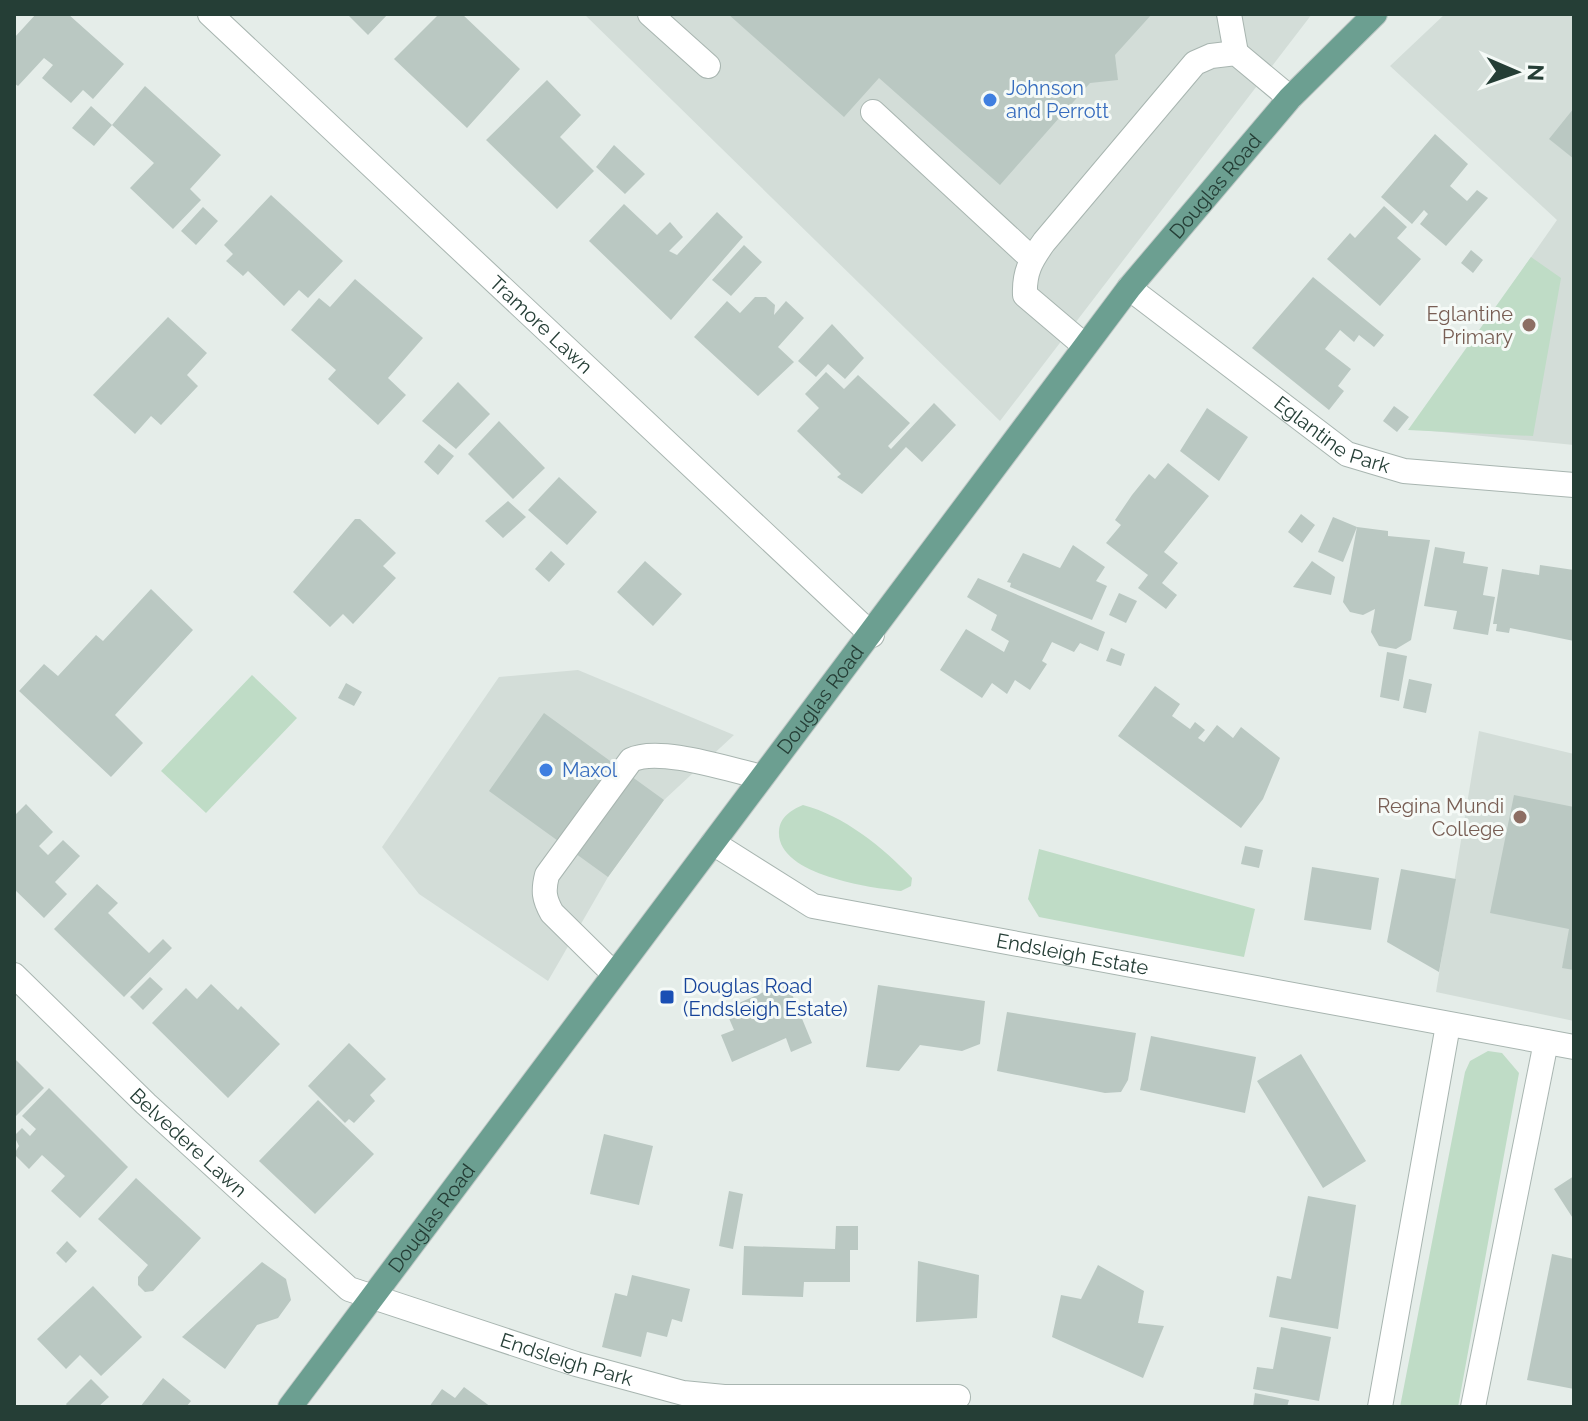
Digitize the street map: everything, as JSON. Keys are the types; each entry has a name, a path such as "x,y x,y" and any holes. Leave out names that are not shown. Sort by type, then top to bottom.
{"main road":[{"name":"Douglas Road","path":"290,1407 872,635 1129,288 1290,98 1375,14"}],"street":[{"name":"Tramore Lawn","path":"210,14 872,635"},
{"path":"650,14 708,66"},
{"path":"1229,14 1236,53 1290,98"},
{"path":"1085,346 1025,295 1024,278 1032,259 1195,63 1211,56 1236,53"},
{"path":"873,112 1032,259"},
{"name":"Eglantine Park","path":"1129,288 1334,447 1360,460 1404,471 1574,485"},
{"path":"614,974 552,913 545,901 544,888 547,875 631,760 641,755 663,756 762,777"},
{"name":"Endsleigh Estate","path":"713,843 813,906 1574,1047"},
{"name":"Belvedere Lawn","path":"14,975 146,1104 349,1289 373,1298"},
{"path":"1380,1407 1448,1025"},
{"path":"1473,1407 1546,1042"},
{"name":"Endsleigh Park","path":"373,1298 576,1364 683,1393 724,1397 958,1397"}],"shaded area":[{"path":"584,14 1312,14 1000,421"},
{"name":"Eglantine Primary","path":"1445,14 1574,14 1574,445 1411,429 1557,220 1390,66"},
{"path":"578,670 734,735 664,800 608,877 548,981 419,894 382,847 499,677"},
{"name":"Regina Mundi College","path":"1479,731 1574,754 1574,1021 1436,992"}],"green space":[{"path":"1531,257 1561,278 1533,436 1408,430"},
{"path":"252,675 297,718 206,813 161,771"},
{"path":"803,805 833,816 862,834 912,878 911,886 901,891 869,887 808,869 793,859 782,846 779,831 787,815"},
{"path":"1039,849 1255,909 1244,957 1039,917 1028,899"},
{"path":"1488,1051 1502,1053 1519,1073 1458,1407 1400,1407 1465,1072 1470,1061"}],"building":[{"path":"36,14 68,14 124,64 93,99 83,90 71,103 42,78 53,65 44,58 18,86 14,83 14,38"},
{"path":"347,14 388,14 368,35"},
{"path":"439,14 462,14 520,69 467,128 394,59"},
{"name":"Johnson and Perrott","path":"728,14 1152,14 1115,55 1118,80 1090,83 1000,185 879,78 844,117"},
{"path":"547,80 581,115 560,137 594,171 557,209 486,140"},
{"path":"145,86 221,155 190,189 201,200 173,229 130,188 154,163 112,125"},
{"path":"91,106 112,125 94,146 72,128"},
{"path":"1574,108 1574,159 1549,139"},
{"path":"1435,134 1468,164 1450,186 1467,201 1477,190 1488,198 1446,246 1420,224 1428,214 1424,210 1412,224 1381,197"},
{"path":"614,145 645,174 625,194 596,167"},
{"path":"271,195 343,261 308,298 299,290 284,306 248,271 243,276 226,261 233,254 224,245"},
{"path":"624,204 657,235 670,222 683,237 669,251 677,255 717,212 743,237 671,320 589,241"},
{"path":"1384,206 1407,227 1397,238 1421,259 1380,306 1327,259 1350,233 1355,238"},
{"path":"203,207 218,221 196,245 181,231"},
{"path":"744,245 762,262 731,296 712,280"},
{"path":"1471,250 1483,260 1473,273 1461,263"},
{"path":"1313,277 1384,335 1374,347 1359,335 1354,342 1340,330 1325,349 1351,369 1338,386 1344,391 1329,410 1252,348"},
{"path":"355,279 423,338 388,378 406,395 378,425 328,379 336,370 291,330 319,298 330,307"},
{"path":"755,297 766,297 775,305 774,315 786,301 804,318 778,347 794,362 758,396 694,337 727,301 740,313"},
{"path":"168,317 207,353 187,375 198,386 161,425 151,416 135,434 93,395"},
{"path":"832,324 864,358 845,379 828,364 816,377 798,361"},
{"path":"826,372 844,389 858,375 910,423 888,446 891,449 934,403 956,425 922,462 906,447 862,494 837,477 841,474 797,431 819,408 805,394"},
{"path":"458,382 490,414 456,449 422,421"},
{"path":"1394,406 1409,417 1397,432 1383,421"},
{"path":"1207,408 1248,437 1219,481 1180,451"},
{"path":"499,421 545,468 513,499 468,454"},
{"path":"439,444 454,456 438,475 424,462"},
{"path":"1168,463 1209,496 1164,552 1178,563 1162,583 1177,595 1166,609 1138,588 1148,575 1106,543 1121,525 1115,520 1132,495 1149,474 1155,479"},
{"path":"559,477 597,512 567,545 528,510"},
{"path":"508,501 526,517 503,538 485,521"},
{"path":"1301,514 1315,525 1302,543 1288,532"},
{"path":"1333,517 1357,527 1343,562 1318,552"},
{"path":"355,519 360,519 396,553 383,566 396,578 353,624 343,614 330,627 293,592"},
{"path":"1357,527 1388,531 1388,536 1430,540 1411,640 1396,649 1379,646 1371,632 1375,609 1363,615 1350,612 1343,602"},
{"path":"1073,545 1105,567 1096,581 1107,586 1092,620 1010,587 1011,583 1007,582 1023,553 1060,568"},
{"path":"1435,547 1465,552 1463,563 1488,567 1483,595 1495,597 1488,635 1453,629 1457,611 1424,606"},
{"path":"551,551 565,564 549,582 535,569"},
{"path":"645,561 682,594 653,626 617,592"},
{"path":"1312,561 1335,577 1331,595 1293,587"},
{"path":"1540,565 1574,570 1574,641 1510,628 1509,633 1496,631 1497,624 1493,624 1502,569 1539,575"},
{"path":"978,578 1105,632 1098,651 1080,643 1074,652 1052,642 1042,661 1047,664 1030,690 1015,680 1007,694 992,683 982,698 940,670 966,629 1004,652 1009,641 991,630 997,615 967,597"},
{"path":"151,589 193,630 115,715 143,743 111,777 19,691 44,664 58,676 96,635 103,641"},
{"path":"1119,593 1137,601 1126,623 1109,615"},
{"path":"1111,648 1125,654 1121,666 1106,661"},
{"path":"1387,652 1407,656 1399,701 1380,697"},
{"path":"1409,679 1432,684 1426,713 1403,708"},
{"path":"346,683 362,692 354,706 338,698"},
{"path":"1155,686 1180,704 1172,716 1190,729 1195,722 1205,730 1198,738 1204,742 1217,725 1233,738 1241,727 1280,758 1263,799 1241,828 1118,736"},
{"path":"544,713 664,800 608,877 489,791"},
{"path":"1514,795 1574,807 1574,970 1562,968 1569,929 1490,913"},
{"path":"26,804 53,832 39,846 48,855 63,840 80,856 55,882 67,894 44,918 14,889 14,816"},
{"path":"1245,846 1263,850 1259,868 1241,864"},
{"path":"1312,867 1379,878 1371,930 1304,920"},
{"path":"1401,869 1456,879 1439,972 1387,942"},
{"path":"97,884 118,903 108,913 149,953 163,939 172,948 124,997 54,929"},
{"path":"150,977 163,989 143,1010 130,997"},
{"path":"787,982 812,1043 791,1052 786,1038 732,1062 721,1035 734,1030 725,1009"},
{"path":"211,984 238,1010 241,1006 280,1044 228,1098 152,1023 186,988 197,999"},
{"path":"878,985 985,1001 980,1044 962,1051 920,1045 899,1071 866,1067"},
{"path":"1007,1012 1136,1033 1128,1080 1121,1092 1105,1093 997,1071"},
{"path":"1151,1036 1256,1057 1245,1113 1140,1090"},
{"path":"349,1043 386,1079 370,1095 375,1101 354,1123 349,1119 345,1123 308,1086"},
{"path":"1301,1054 1366,1161 1323,1188 1257,1081"},
{"path":"14,1058 44,1088 14,1118"},
{"path":"49,1088 128,1167 80,1218 51,1191 65,1176 42,1155 29,1169 14,1154 19,1146 14,1136 22,1128 30,1136 36,1129 22,1116"},
{"path":"318,1100 374,1154 315,1214 259,1161"},
{"path":"604,1134 653,1146 639,1205 590,1194"},
{"path":"1574,1176 1574,1220 1554,1189"},
{"path":"136,1178 201,1238 153,1291 145,1292 138,1285 138,1277 148,1265 98,1219"},
{"path":"729,1191 743,1194 733,1249 719,1246"},
{"path":"1308,1196 1356,1205 1338,1329 1269,1317 1277,1276 1291,1279"},
{"path":"836,1226 858,1226 858,1250 850,1250 850,1282 804,1282 803,1297 742,1295 744,1246 835,1249"},
{"path":"67,1241 77,1251 66,1263 56,1253"},
{"path":"1552,1254 1574,1259 1574,1389 1527,1380"},
{"path":"918,1261 979,1275 977,1318 916,1322"},
{"path":"262,1262 286,1279 291,1300 278,1318 257,1325 225,1369 182,1337"},
{"path":"1098,1265 1144,1291 1138,1323 1164,1326 1143,1378 1052,1337 1061,1295 1081,1299"},
{"path":"632,1275 690,1289 682,1322 672,1319 667,1337 647,1332 641,1357 602,1347 615,1293 627,1296"},
{"path":"93,1286 142,1337 101,1376 80,1355 66,1369 37,1339"},
{"path":"1281,1327 1331,1337 1319,1401 1253,1389 1257,1367 1273,1369"},
{"path":"163,1378 191,1401 186,1407 140,1407"},
{"path":"91,1379 109,1397 98,1407 68,1407 66,1404"},
{"path":"464,1387 491,1407 429,1407 442,1389 455,1398"},
{"path":"1255,1393 1289,1400 1287,1407 1253,1407"}],"place":[{"name":"Johnson and Perrott","path":"990,100"},
{"name":"Eglantine Primary","path":"1529,325"},
{"name":"Maxol","path":"546,770"},
{"name":"Regina Mundi College","path":"1520,817"},
{"name":"Douglas Road (Endsleigh Estate)","path":"667,997"}]}
